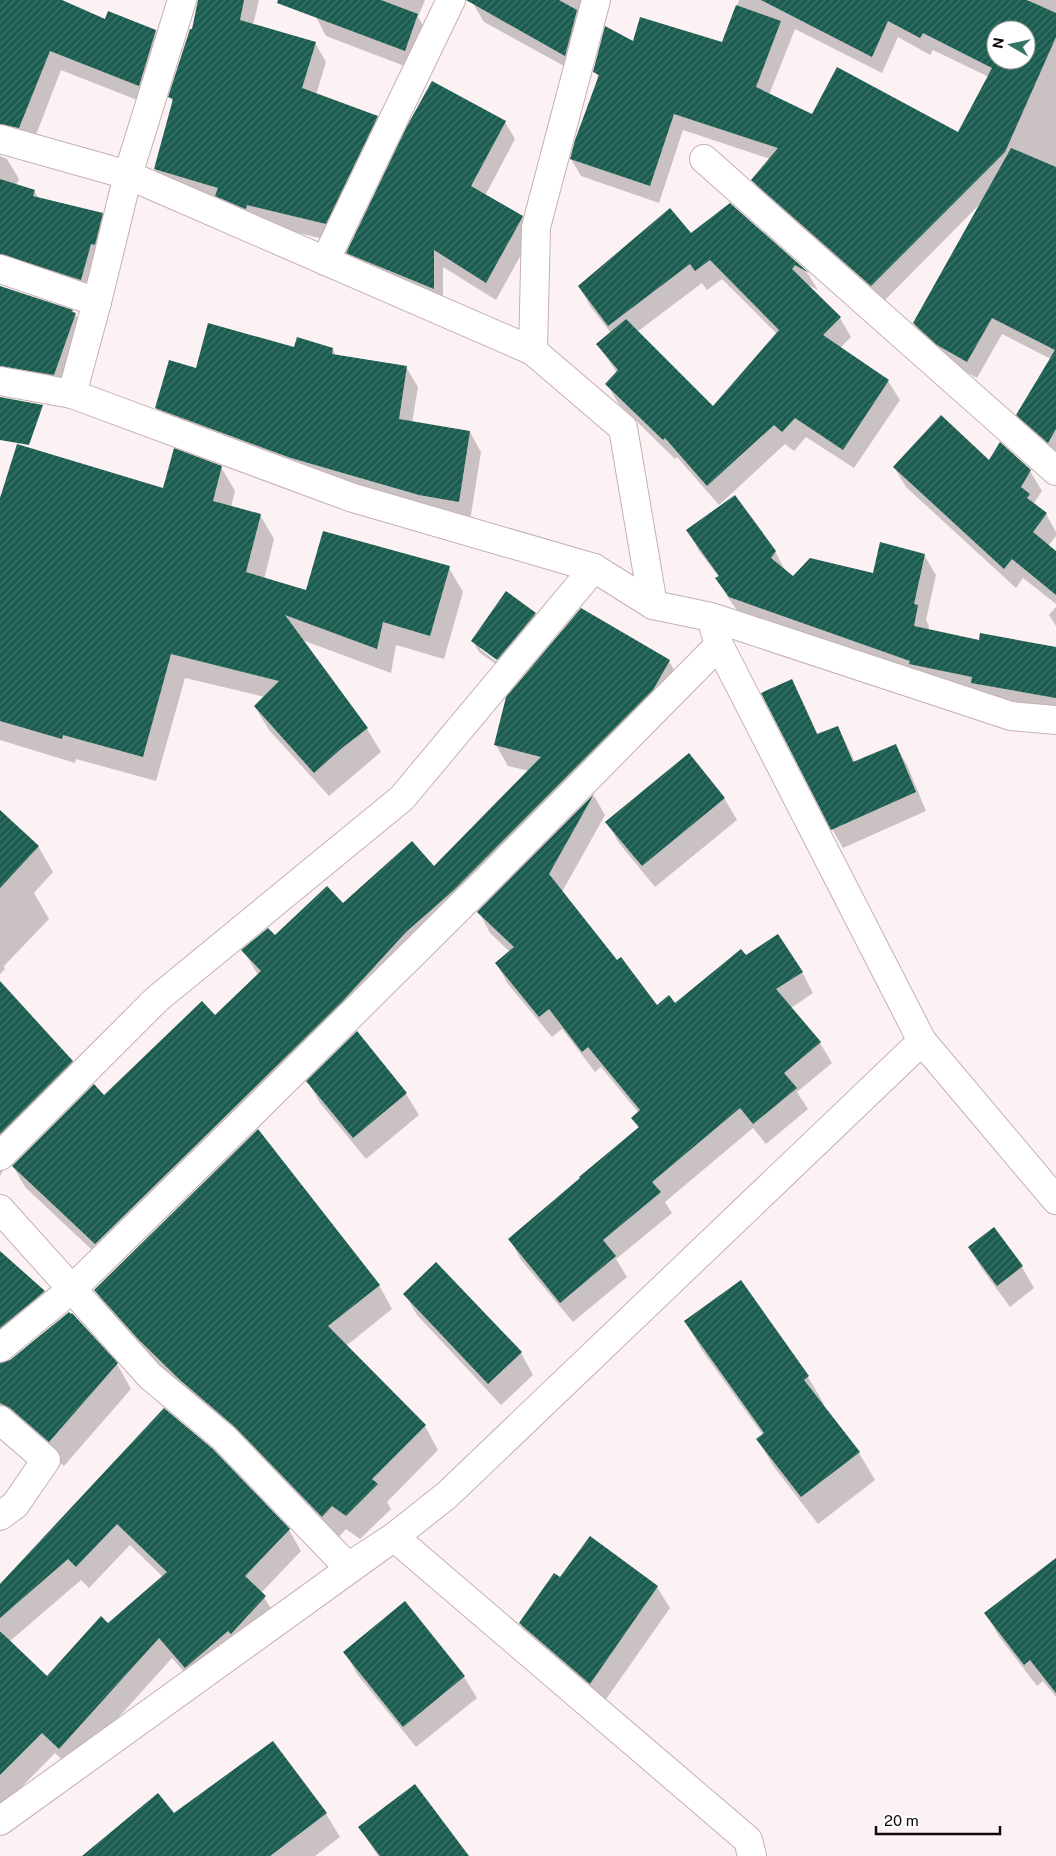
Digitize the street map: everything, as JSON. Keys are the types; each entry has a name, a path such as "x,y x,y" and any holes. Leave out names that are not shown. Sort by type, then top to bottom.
{"street":[{"path":"72,394 128,175 182,0"},
{"path":"325,261 451,0"},
{"path":"533,351 536,227 596,0"},
{"path":"0,139 128,175 533,351 623,428 654,605"},
{"path":"704,159 1055,469"},
{"path":"0,269 97,302"},
{"path":"0,381 72,394 350,497 594,568 654,605 711,617 1011,716 1056,720"},
{"path":"0,1156 157,999 402,798 594,568"},
{"path":"711,617 719,645 922,1041 1056,1200"},
{"path":"0,1348 72,1289 485,882 719,645"},
{"path":"0,1821 394,1537 447,1495 922,1041"},
{"path":"0,1209 150,1376 224,1438 348,1567 394,1537"},
{"path":"0,1420 46,1460 15,1505 0,1516"},
{"path":"394,1537 748,1840 752,1856"}],"building":[{"path":"0,0 62,0 105,19 108,11 156,30 139,86 50,51 19,128 0,124"},
{"path":"198,0 244,0 240,20 316,42 302,88 378,116 326,224 247,205 246,209 215,196 218,188 154,169 173,99 168,97 190,29 192,29"},
{"path":"278,0 381,0 418,14 405,51 277,3"},
{"path":"466,0 559,0 577,10 565,56"},
{"path":"761,0 1027,0 1056,13 1056,37 1005,152 871,286 751,180 778,148 674,114 650,186 570,159 599,75 593,72 605,26 633,41 640,17 722,42 736,5 781,21 756,87 812,114 837,67 958,132 991,70 1036,70 1036,20 986,20 986,65 923,33 920,38 888,21 872,57"},
{"path":"432,81 506,121 471,186 523,216 486,283 434,250 434,289 346,253 407,126"},
{"path":"1011,148 1056,167 1056,429 1048,443 1016,415 1055,350 992,318 967,362 937,345 913,323"},
{"path":"0,179 35,190 33,196 103,213 95,245 91,244 81,280 0,254"},
{"path":"730,203 809,273 795,265 792,269 841,317 823,335 889,380 843,450 795,418 782,432 774,425 707,486 665,438 663,440 605,384 618,370 596,344 626,319 713,406 779,330 710,260 695,271 690,264 608,326 578,286 670,208 691,233"},
{"path":"0,286 73,310 72,312 76,313 54,375 0,366"},
{"path":"208,323 294,347 297,337 333,348 332,354 407,366 399,419 470,431 459,502 419,495 291,458 155,408 169,360 196,368"},
{"path":"0,397 43,405 29,445 0,440"},
{"path":"941,415 989,460 1000,442 1031,470 1021,487 1030,494 1027,498 1047,513 1033,532 1056,551 1056,595 1012,559 1004,569 893,467"},
{"path":"17,444 163,488 174,448 222,466 213,501 261,514 246,572 306,590 323,531 450,566 430,636 383,622 377,649 285,615 368,728 314,773 254,706 279,681 171,654 143,757 63,735 62,739 0,721 0,498"},
{"path":"735,495 776,551 771,558 793,576 810,558 873,573 880,542 925,554 914,604 918,605 914,626 979,640 980,633 1056,647 1056,698 971,683 972,677 909,664 910,661 729,597 715,578 719,576 686,530"},
{"path":"506,591 536,613 497,660 471,641"},
{"path":"581,608 670,660 653,690 454,890 406,932 342,1002 95,1244 12,1166 94,1084 104,1095 202,1001 215,1015 261,971 241,950 268,928 275,935 327,886 343,903 412,841 434,866 541,757 494,745 506,697"},
{"path":"792,679 817,734 838,726 853,762 896,744 916,792 831,830 761,693"},
{"path":"689,753 725,798 642,866 605,822"},
{"path":"594,794 549,874 617,960 621,957 657,1005 669,995 675,1003 741,949 746,955 778,934 803,972 776,989 821,1042 784,1073 797,1088 753,1124 740,1108 652,1182 661,1192 603,1240 616,1256 560,1303 508,1239 639,1127 631,1118 640,1110 588,1047 582,1052 549,1009 539,1017 495,963 514,947 477,912"},
{"path":"0,810 39,846 0,888"},
{"path":"0,981 73,1061 0,1134"},
{"path":"357,1031 407,1093 353,1138 306,1081"},
{"path":"258,1129 380,1285 328,1326 426,1425 372,1479 378,1484 346,1516 332,1506 322,1517 235,1427 180,1380 139,1340 94,1290"},
{"path":"994,1227 1023,1266 997,1286 968,1247"},
{"path":"0,1251 45,1291 0,1328"},
{"path":"436,1262 522,1352 488,1384 403,1294"},
{"path":"741,1280 809,1376 804,1380 860,1452 801,1497 756,1439 764,1433 684,1321"},
{"path":"69,1312 118,1363 49,1442 10,1408 0,1403 0,1363 10,1360"},
{"path":"164,1408 213,1449 290,1529 245,1576 266,1596 231,1634 228,1631 185,1668 159,1638 59,1749 42,1733 0,1775 0,1631 47,1676 101,1616 108,1623 167,1572 117,1524 76,1567 68,1559 0,1618 0,1584"},
{"path":"590,1536 658,1586 590,1684 519,1623 554,1573 560,1577"},
{"path":"1056,1558 1056,1693 1030,1660 1024,1665 984,1613"},
{"path":"405,1601 465,1676 403,1727 343,1652"},
{"path":"273,1741 327,1813 270,1856 82,1856 158,1793 174,1813"},
{"path":"415,1784 469,1856 380,1856 358,1827"}]}
